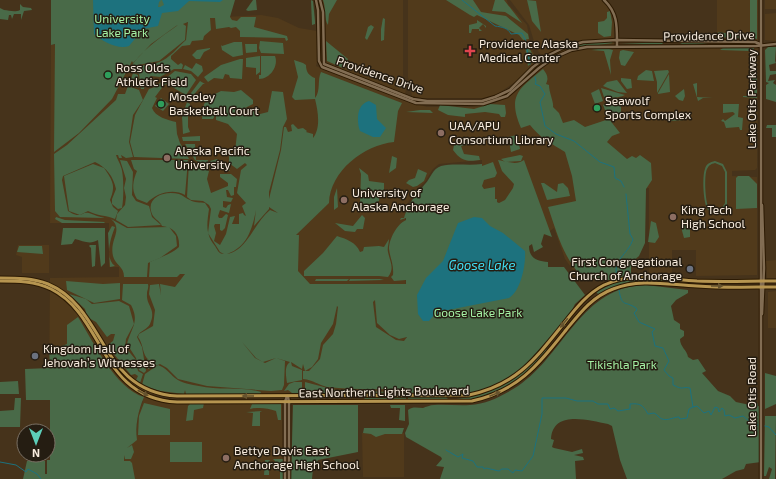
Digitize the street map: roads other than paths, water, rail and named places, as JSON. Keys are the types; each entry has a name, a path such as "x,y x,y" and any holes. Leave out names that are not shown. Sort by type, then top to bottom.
{"main road":[{"path":"316,0 322,64"},
{"path":"320,0 322,12 322,64"},
{"path":"604,0 615,14 617,25 617,46"},
{"name":"Lake Otis Parkway","path":"760,0 761,174"},
{"name":"Providence Drive","path":"322,64 413,99 427,101 482,101 505,93 538,62 558,50 583,42 617,40 715,41 755,42 761,44"},
{"path":"677,41 677,46"},
{"path":"705,46 714,44 715,41"},
{"path":"761,44 776,44"},
{"name":"Providence Drive","path":"322,64 349,78 416,103 483,104 507,96 539,68 564,53 587,47 761,44"},
{"name":"Lake Otis Road","path":"761,174 761,204 763,209 761,479"},
{"name":"East Northern Lights Boulevard","path":"0,278 36,280 62,292 77,306 124,374 134,382 150,391 178,396 463,396 482,392 499,386 515,377 529,365 583,300 600,288 612,282 628,278 647,277 698,281 776,281"},
{"name":"East Northern Lights Boulevard","path":"0,281 38,284 63,297 79,315 120,376 130,386 150,397 176,402 462,402 496,394 513,385 530,372 588,304 604,293 622,286 645,283 698,286 776,287"},
{"path":"285,479 285,402 287,396"},
{"path":"287,396 289,402 289,479"},
{"path":"360,402 366,396"}],"water":[{"path":"93,0 161,0 158,7 160,7 164,5 162,0 223,0 220,2 189,1 178,11 162,13 158,26 143,29 129,46 120,47 110,44 94,34"},
{"path":"369,101 376,105 377,119 386,128 380,137 373,137 360,131 359,128 358,116 360,108"},
{"name":"Goose Lake","path":"474,217 482,218 490,226 503,233 525,251 524,270 517,290 509,298 448,310 434,315 429,321 423,321 418,314 417,295 426,278 443,261 458,223"}],"waterway":[{"path":"462,0 495,26 502,27 511,34 522,33 526,41"},
{"path":"526,45 530,64"},
{"path":"535,77 535,84 540,86 545,94 540,102 545,126 556,134 574,141 600,162 614,167 615,178 621,181 624,187"},
{"path":"617,277 616,271 619,261 633,239 630,234 626,194"},
{"path":"619,290 621,299 624,303 636,308 637,310 634,313 639,322 655,329 652,332 655,346 663,348 669,361 664,370 673,378 673,385 681,388 690,388 693,407"},
{"path":"446,450 458,457 463,454 462,458 473,461 477,467 483,467 484,469 486,468 499,471 502,469 508,469 513,473 515,470 522,471 533,456 542,414 542,398 566,398 577,401 593,401 598,404 608,404 610,409 614,408 618,411 630,409 630,404 636,404 641,405 648,414 654,413 664,419 679,417 680,419 687,418 689,409 693,407"},
{"path":"693,407 697,406 704,413 709,411 711,415 715,407 718,408 719,412 722,408 725,416 729,415 735,418 743,416 750,422 758,425"},
{"path":"765,426 769,427 776,435"},
{"path":"0,462 16,465 26,472 28,469 37,474 41,479"}],"place":[{"name":"Providence Alaska Medical Center","path":"470,51"},
{"name":"Ross Olds Athletic Field","path":"108,75"},
{"name":"Moseley Basketball Court","path":"161,104"},
{"name":"Seawolf Sports Complex","path":"597,108"},
{"name":"UAA/APU Consortium Library","path":"441,133"},
{"name":"Alaska Pacific University","path":"167,158"},
{"name":"University of Alaska Anchorage","path":"344,200"},
{"name":"King Tech High School","path":"673,217"},
{"name":"First Congregational Church of Anchorage","path":"690,269"},
{"name":"Kingdom Hall of Jehovah’s Witnesses","path":"35,356"},
{"name":"Bettye Davis East Anchorage High School","path":"226,458"}],"park label":[{"name":"University Lake Park","path":"122,26"},
{"name":"Goose Lake Park","path":"478,313"},
{"name":"Tikishla Park","path":"622,365"}]}
